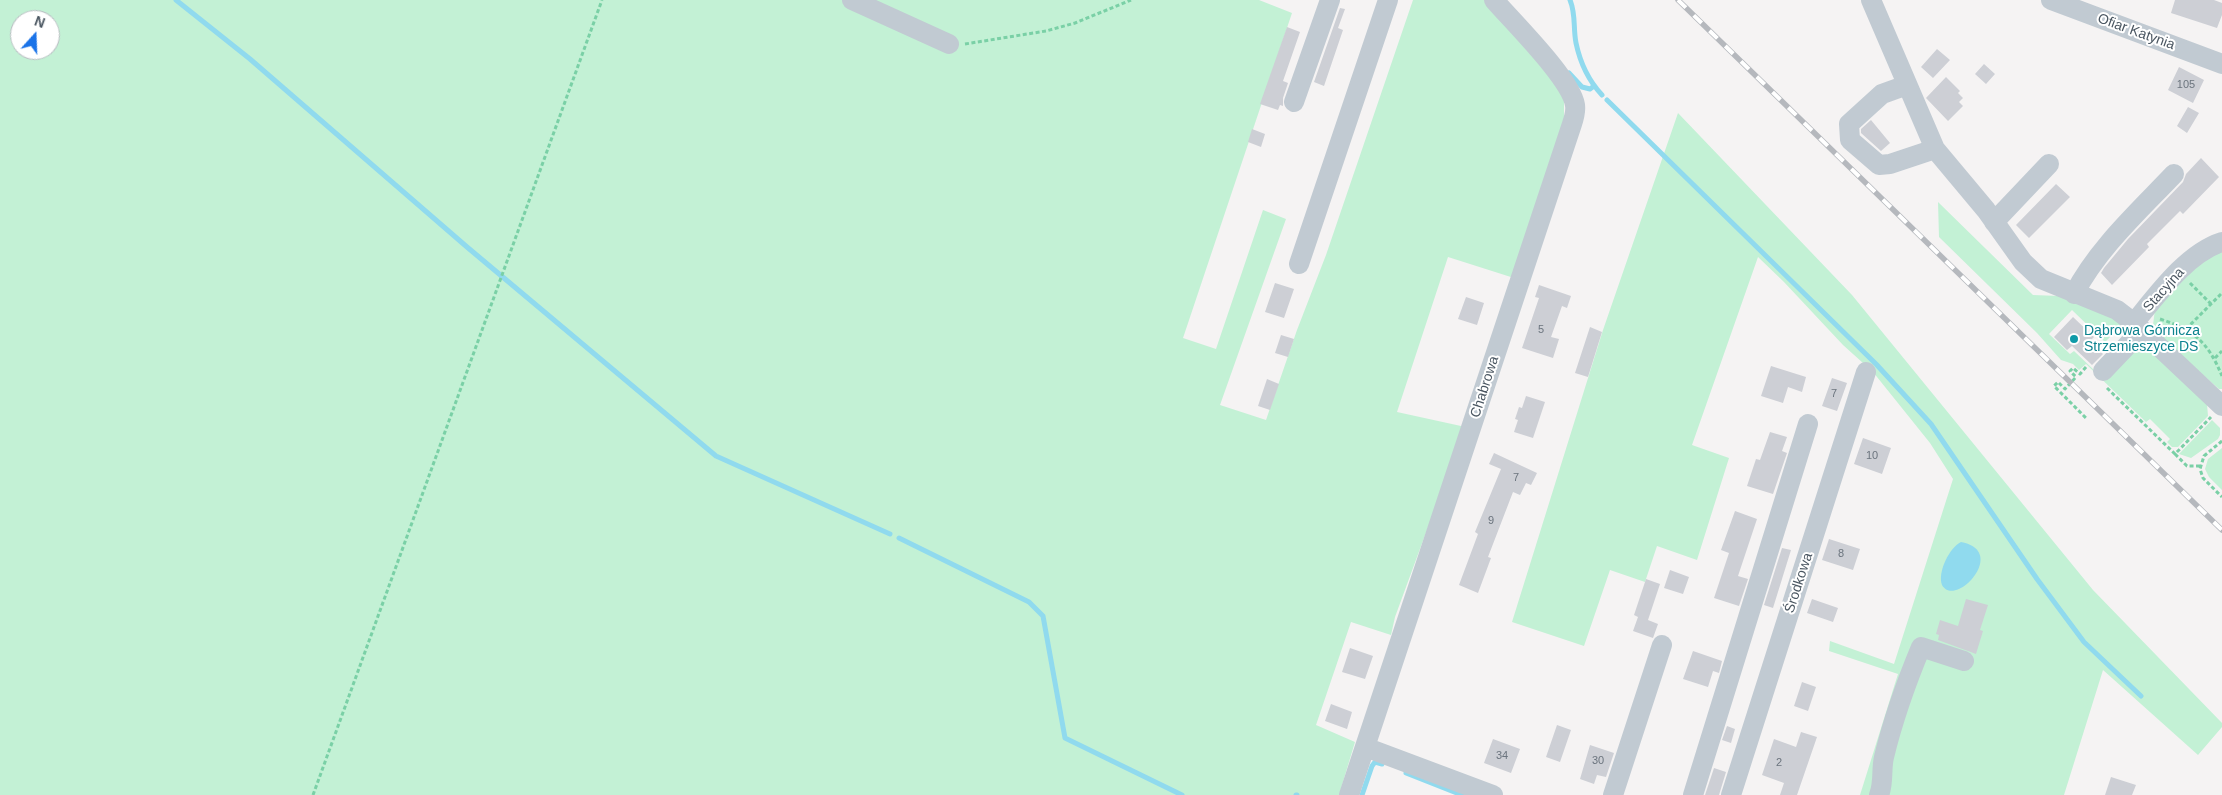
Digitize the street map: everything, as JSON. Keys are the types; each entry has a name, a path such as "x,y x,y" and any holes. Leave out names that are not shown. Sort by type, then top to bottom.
{"street":[{"path":"852,0 949,44"},
{"path":"1294,102 1330,0"},
{"path":"1299,264 1388,0"},
{"name":"Chabrowa","path":"1349,795 1572,124 1576,107 1571,93 1561,76 1494,0"},
{"path":"1871,0 1935,149 1986,210 2023,262 2041,279 2117,310 2139,322 2101,377"},
{"name":"Ofiar Katynia","path":"2051,0 2222,64"},
{"path":"1907,85 1882,94 1849,124 1850,140 1879,165 1890,164 1935,149"},
{"path":"1994,222 2049,164"},
{"path":"2074,294 2087,270 2104,248 2174,174"},
{"name":"Stacyjna","path":"2221,407 2139,322 2179,272 2200,252 2222,242"},
{"name":"Środkowa","path":"1731,795 1866,372"},
{"path":"1693,795 1808,424"},
{"path":"1613,795 1662,645"},
{"path":"1879,795 1882,788 1883,759 1907,679 1921,647 1964,661"},
{"path":"1365,747 1493,795"}],"path":[{"path":"313,795 602,0"},
{"path":"949,44 971,44 1046,31 1075,23 1131,0"},
{"path":"2179,272 2211,304"},
{"path":"2186,329 2222,293"},
{"path":"2139,322 2186,329 2205,344 2222,376"},
{"path":"2214,358 2222,351"},
{"path":"2087,419 2054,386 2058,382 2065,389 2076,378 2070,371 2073,368 2080,374 2086,367 2101,377 2187,466 2200,466"},
{"path":"2175,454 2221,407"},
{"path":"2222,441 2204,456 2200,466 2203,478 2222,497"}],"green space":[{"path":"0,0 1259,0 1292,13 1183,338 1216,349 1263,210 1286,219 1220,405 1266,420 1297,330 1326,255 1413,0 1485,0 1554,80 1564,99 1564,123 1514,278 1448,257 1397,412 1461,426 1464,429 1395,617 1391,635 1351,622 1316,725 1355,742 1339,795 0,795"},
{"path":"1678,113 1852,295 2093,590 2222,723 2222,727 2198,755 2103,670 2064,795 1860,795 1898,674 1829,651 1830,641 1894,664 1953,479 1930,443 1873,372 1843,345 1758,257 1692,445 1729,458 1697,560 1657,546 1645,582 1610,570 1584,646 1512,622 1603,330"},
{"path":"1938,202 2033,295 2059,296 2109,314 2129,330 2127,337 2118,329 2105,342 2072,310 2049,334 2070,354 2074,351 2094,370 2136,345 2144,344 2207,404 2208,416 2178,447 2172,447 2167,442 2170,439 2150,419 2146,422 2086,364 2079,370 2073,364 2061,360 2037,333 1939,237"},
{"path":"2222,249 2222,389 2219,389 2156,334 2153,325 2155,309 2195,268"},
{"path":"2212,420 2220,428 2218,439 2191,458 2179,454"},
{"path":"2222,448 2222,490 2209,477 2205,469 2208,459"}],"water":[{"path":"1961,542 1974,547 1980,556 1980,566 1966,584 1957,590 1949,590 1942,585 1941,574 1945,560"}],"building":[{"path":"2175,0 2214,0 2222,3 2222,15 2217,28 2171,13"},
{"path":"1340,8 1345,9 1338,28 1343,30 1324,86 1314,82"},
{"path":"1287,27 1300,32 1283,81 1288,83 1283,98 1283,106 1280,105 1278,110 1260,104"},
{"path":"1937,49 1950,60 1933,78 1921,67"},
{"path":"1984,64 1995,74 1986,84 1975,74"},
{"path":"2179,67 2204,80 2193,103 2168,90"},
{"path":"1946,77 1960,91 1958,93 1963,98 1959,102 1963,106 1948,121 1926,98"},
{"path":"2188,107 2199,113 2187,133 2177,126"},
{"path":"1871,120 1890,143 1881,151 1861,133 1861,129"},
{"path":"1252,129 1265,134 1261,147 1248,142"},
{"path":"2201,158 2219,177 2183,214 2180,211 2147,244 2149,247 2112,285 2101,273 2104,268 2128,239 2183,182 2186,174"},
{"path":"2056,184 2070,197 2029,238 2016,225"},
{"path":"1275,283 1294,289 1284,318 1265,312"},
{"path":"1539,285 1571,296 1567,308 1562,306 1551,337 1559,339 1553,358 1522,348 1539,298 1535,297"},
{"path":"1466,297 1484,303 1477,325 1458,319"},
{"name":"Dąbrowa Górnicza Strzemieszyce DS","path":"2073,317 2094,337 2090,341 2103,354 2092,365 2072,346 2067,350 2054,337"},
{"path":"1590,327 1602,332 1588,377 1575,373"},
{"path":"1281,335 1294,339 1288,357 1275,353"},
{"path":"1771,366 1806,377 1802,392 1788,387 1783,403 1761,396"},
{"path":"1832,378 1847,383 1837,411 1822,406"},
{"path":"1267,379 1279,384 1270,410 1258,406"},
{"path":"1526,396 1545,402 1533,438 1514,432 1518,420 1515,419 1519,407 1522,408"},
{"path":"1770,432 1787,437 1782,451 1787,453 1773,494 1747,486 1756,459 1760,460"},
{"path":"1863,438 1891,448 1882,474 1854,464"},
{"path":"1494,453 1537,473 1531,485 1526,483 1520,495 1513,492 1488,557 1491,558 1478,593 1459,585 1478,534 1475,532 1501,469 1489,464"},
{"path":"1735,511 1757,519 1738,576 1748,579 1739,606 1714,598 1729,553 1721,550"},
{"path":"1829,539 1860,549 1853,570 1822,560"},
{"path":"1782,548 1791,550 1773,608 1764,605"},
{"path":"1670,570 1689,577 1683,594 1664,588"},
{"path":"1646,579 1660,584 1648,620 1658,624 1653,638 1633,631 1638,617 1634,615"},
{"path":"1812,599 1838,608 1833,622 1807,613"},
{"path":"1966,599 1988,605 1980,630 1983,631 1976,654 1938,640 1939,635 1936,634 1940,620 1958,626"},
{"path":"1350,648 1373,656 1365,679 1342,672"},
{"path":"1693,651 1722,661 1719,673 1713,671 1708,687 1683,679"},
{"path":"1802,682 1816,687 1808,711 1794,706"},
{"path":"1331,704 1352,712 1347,729 1325,721"},
{"path":"1557,725 1571,730 1560,762 1546,757"},
{"path":"1727,726 1735,729 1731,743 1722,740"},
{"path":"1801,732 1817,737 1797,795 1780,795 1784,783 1762,775 1774,739 1796,747"},
{"path":"1493,739 1520,749 1511,773 1484,763"},
{"path":"1590,745 1614,753 1606,777 1597,775 1594,784 1580,779"},
{"path":"1714,768 1726,772 1719,795 1705,795"},
{"path":"2111,777 2136,785 2132,795 2105,795"}],"waterway":[{"path":"176,0 250,59 467,247 716,456 890,534"},
{"path":"1570,0 1576,43 1580,57 1589,77 1602,95"},
{"path":"1569,73 1582,87 1590,89 1594,86"},
{"path":"1607,100 1876,364 1931,424 2037,579 2084,642 2141,696"},
{"path":"899,538 1029,602 1043,616 1065,738 1182,795"},
{"path":"1362,795 1372,766 1375,762 1382,764"},
{"path":"1406,773 1462,795"}],"railway":[{"path":"1678,0 2222,530"}],"place":[{"name":"Dąbrowa Górnicza Strzemieszyce DS","path":"2074,339"}]}
